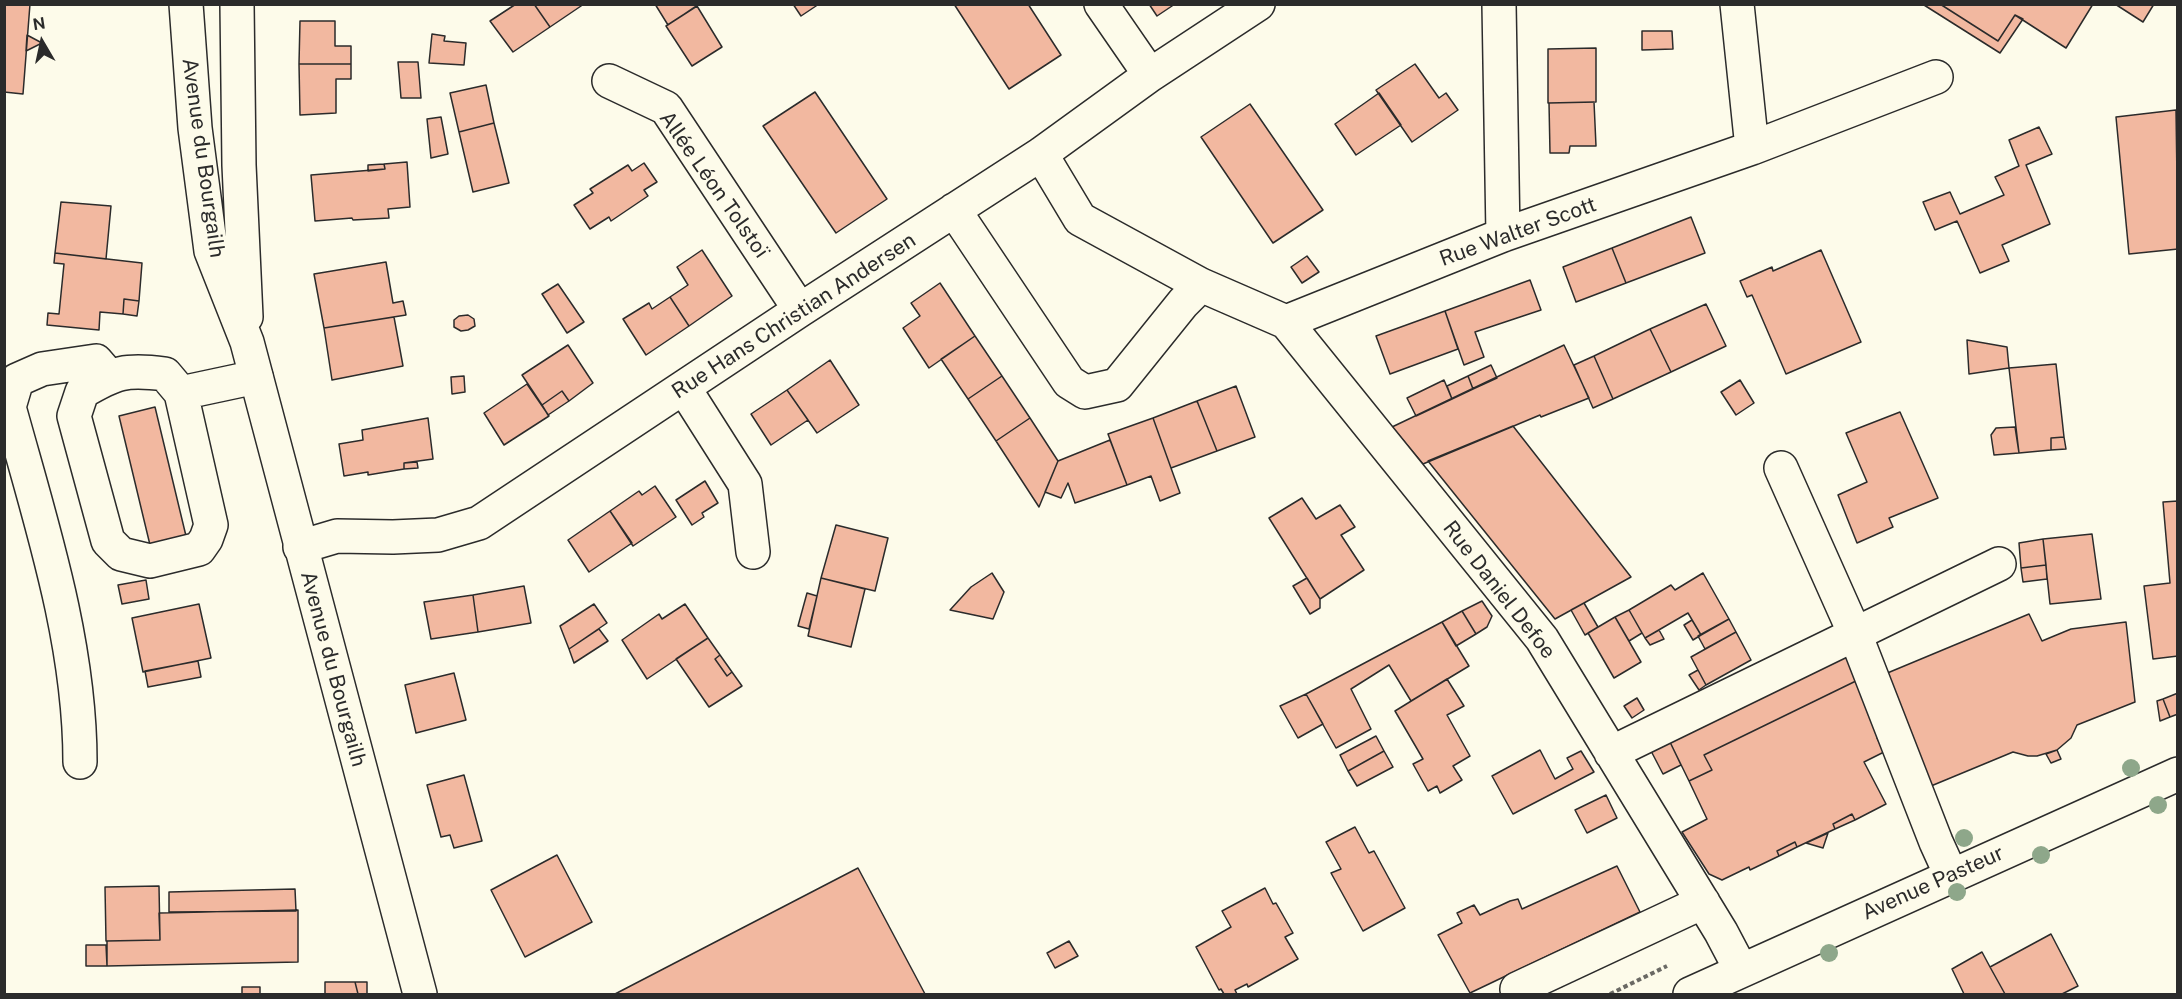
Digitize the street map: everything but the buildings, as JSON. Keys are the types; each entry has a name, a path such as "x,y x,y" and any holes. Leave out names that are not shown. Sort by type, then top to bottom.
{"street":[{"name":"Avenue du Bourgailh","path":"186,4 195,128 211,250 247,342 420,994"},
{"name":"Avenue du Bourgailh","path":"237,4 239,165 247,342"},
{"path":"1101,4 1150,75"},
{"name":"Rue Hans Christian Andersen","path":"300,547 337,536 438,535 479,523 800,310 1041,154 1150,75 1258,4"},
{"path":"1499,4 1503,235"},
{"path":"1737,4 1752,148"},
{"name":"Rue Walter Scott","path":"1286,322 1503,235 1752,148 1936,77"},
{"name":"Allée Léon Tolstoï","path":"609,81 666,108 800,310"},
{"path":"1041,154 1080,219 1201,285 1286,322"},
{"path":"954,210 1069,382 1085,392 1117,385 1183,303 1201,285"},
{"name":"Rue Daniel Defoe","path":"1286,322 1542,639 1703,902 1741,970"},
{"path":"80,762 80,720 60,591 9,407 17,380 42,369 96,362 109,376"},
{"path":"135,370 165,374 181,393 211,525 206,539 199,549 150,561 121,554 108,541 74,416 82,392 109,376 135,370"},
{"path":"181,393 256,378"},
{"path":"684,388 745,484 753,552"},
{"path":"1781,468 1855,634 1951,875"},
{"path":"1611,753 1999,564"},
{"name":"Avenue Pasteur","path":"1690,994 2178,774"},
{"path":"1518,994 1517,989 1703,902"}]}
